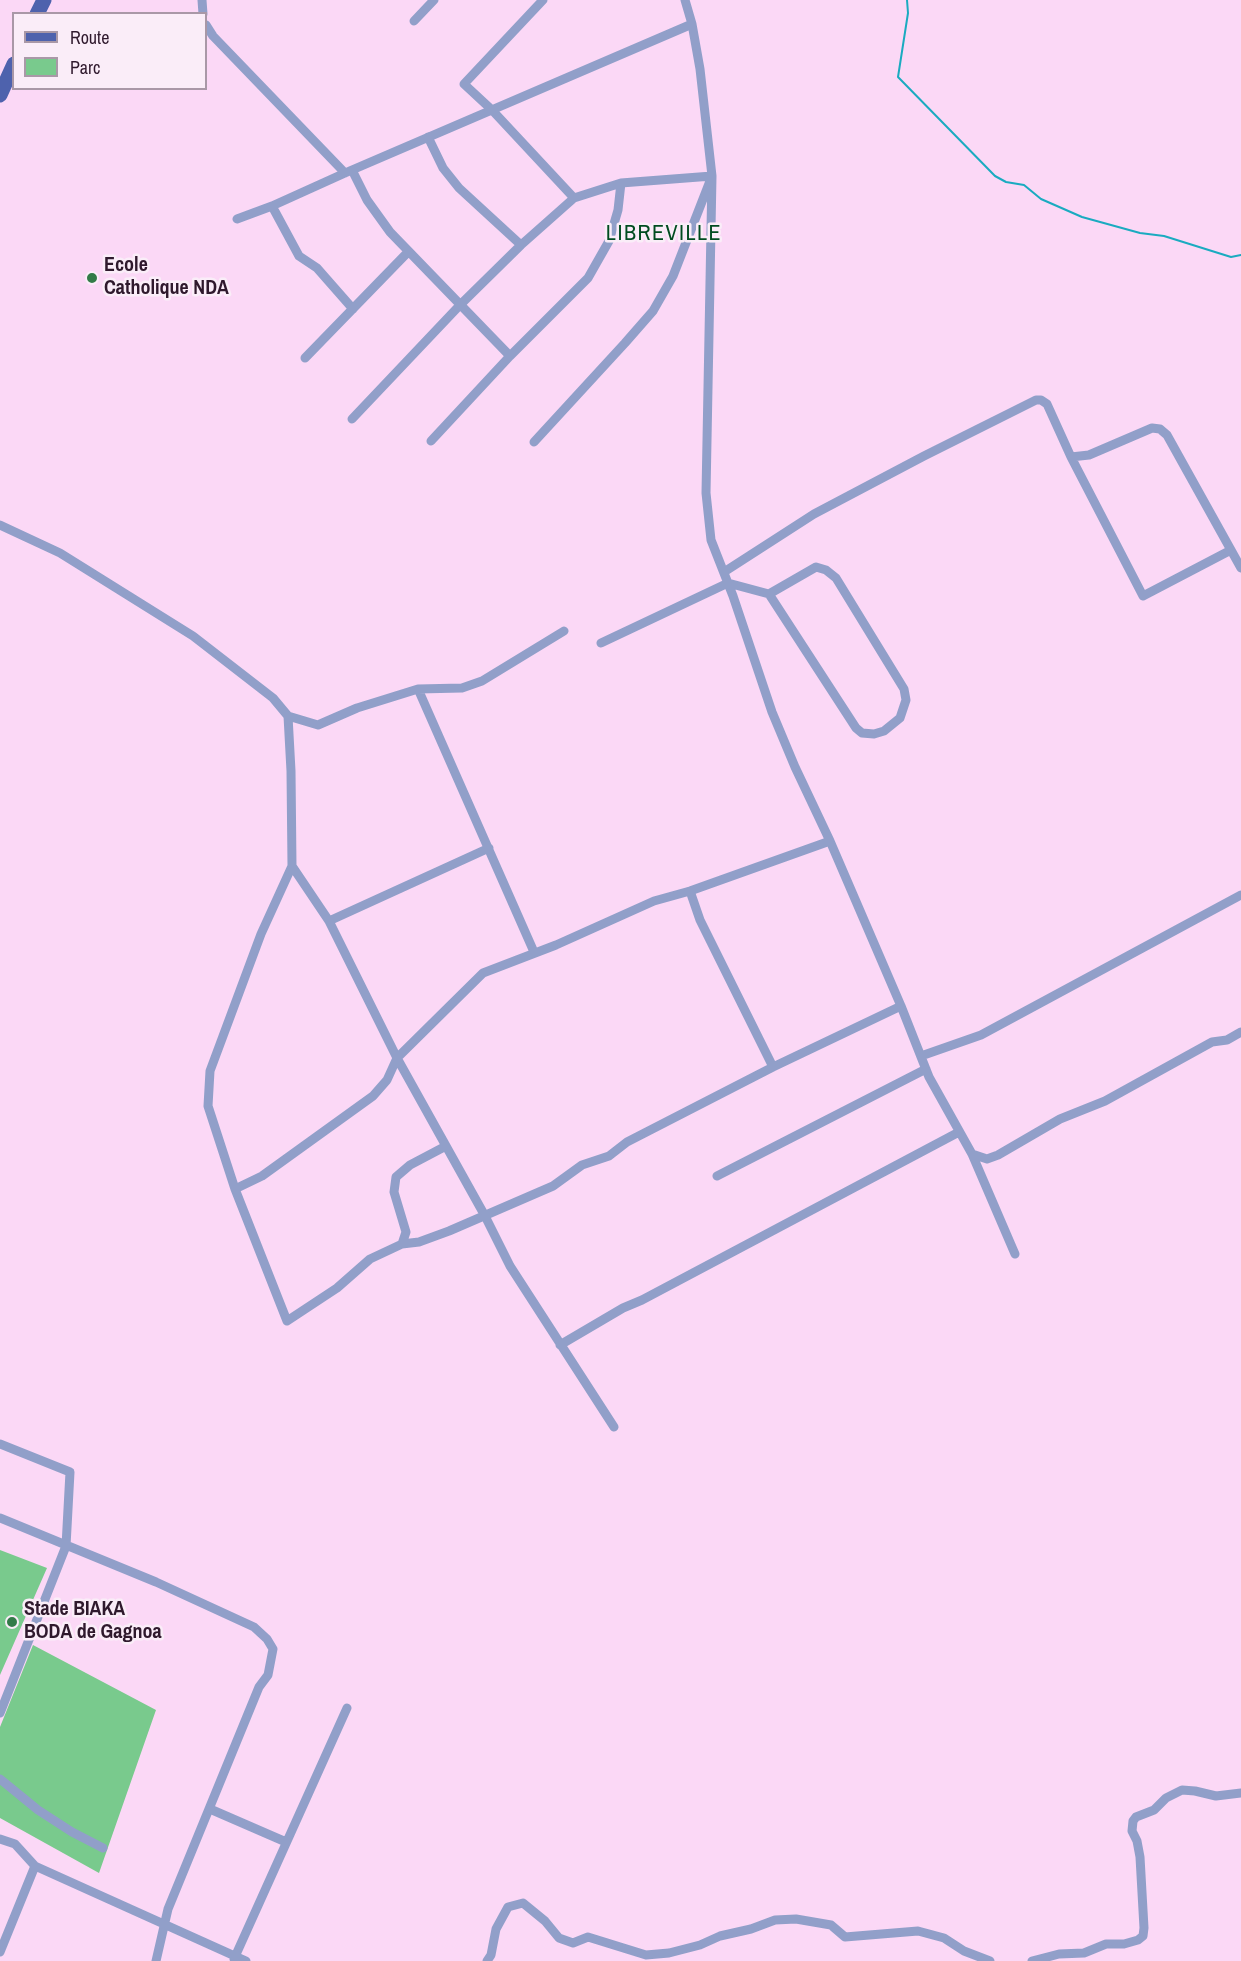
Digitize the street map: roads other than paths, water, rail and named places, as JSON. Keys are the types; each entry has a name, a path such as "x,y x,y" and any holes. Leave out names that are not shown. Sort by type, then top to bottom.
{"main road":[{"path":"0,95 12,68"}],"street":[{"path":"414,21 434,0"},
{"path":"543,0 464,84 492,110 574,198"},
{"path":"685,0 692,24 712,176 706,493 711,540 772,712 795,767 830,841 926,1069 972,1154 1015,1254"},
{"path":"237,219 272,206 692,24"},
{"path":"207,27 349,171 376,215 408,252 510,356"},
{"path":"428,137 443,168 459,188 521,244"},
{"path":"352,419 521,244 574,198 621,183 712,176"},
{"path":"534,442 653,311 673,276 712,176"},
{"path":"431,441 510,356 588,278 609,241 618,210 621,183"},
{"path":"272,206 299,256 317,268 353,309"},
{"path":"305,358 408,252"},
{"path":"724,572 814,514 1036,400 1047,404 1071,457 1143,596 1232,550"},
{"path":"1071,457 1089,455 1152,428 1160,429 1167,435 1241,568"},
{"path":"0,525 60,552 193,636 273,698 288,716 318,725 357,708 418,689 462,688 482,681 564,631"},
{"path":"602,643 728,583 769,594 856,728 862,733 874,734 884,731 900,718 906,700 904,689 836,578 826,570 816,567 769,594"},
{"path":"418,689 534,952"},
{"path":"288,716 292,866 261,934 210,1071 208,1106 235,1189 287,1321 337,1288 370,1259 402,1244 419,1242 485,1216 553,1186 582,1165 609,1156 627,1142 773,1067 901,1006"},
{"path":"235,1189 262,1176 372,1096 387,1080 397,1058 483,973 556,945 654,901 690,891 830,841"},
{"path":"329,921 489,848"},
{"path":"292,866 329,921 397,1058 485,1216 510,1266 614,1427"},
{"path":"690,891 700,920 773,1067"},
{"path":"921,1056 981,1035 1241,895"},
{"path":"972,1154 987,1159 998,1155 1060,1119 1105,1101 1212,1042 1227,1040 1241,1032"},
{"path":"717,1176 926,1069"},
{"path":"560,1345 623,1308 959,1132"},
{"path":"402,1244 406,1232 394,1192 396,1177 410,1165 446,1146"},
{"path":"0,1444 70,1472 66,1546 0,1713"},
{"path":"0,1518 156,1582 254,1627 267,1639 273,1649 268,1675 259,1687 168,1909 156,1961"},
{"path":"234,1958 346,1708"},
{"path":"0,1779 38,1810 72,1832 103,1848"},
{"path":"1032,1961 1059,1954 1084,1953 1106,1944 1124,1944 1143,1936 1140,1857 1132,1831 1133,1821 1136,1817 1154,1810 1166,1798 1182,1791 1195,1791 1216,1796 1241,1793"},
{"path":"210,1809 286,1842"},
{"path":"0,1839 15,1844 35,1866 166,1924 234,1958 246,1961"},
{"path":"0,1952 35,1866"},
{"path":"487,1961 491,1955 496,1929 508,1907 523,1904 545,1921 559,1938 573,1943 588,1937 646,1955 669,1953 700,1945 720,1936 751,1929 775,1920 796,1919 831,1925 844,1937 918,1931 945,1938 964,1950 990,1961"}],"waterway":[{"path":"907,0 908,13 898,77 995,176 1006,182 1024,185 1041,199 1082,217 1140,233 1164,236 1231,257 1241,255"}],"place":[{"name":"Ecole Catholique NDA","path":"92,278"},
{"name":"Stade BIAKA BODA de Gagnoa","path":"12,1622"}],"district":[{"name":"LIBREVILLE","path":"664,234"}]}
